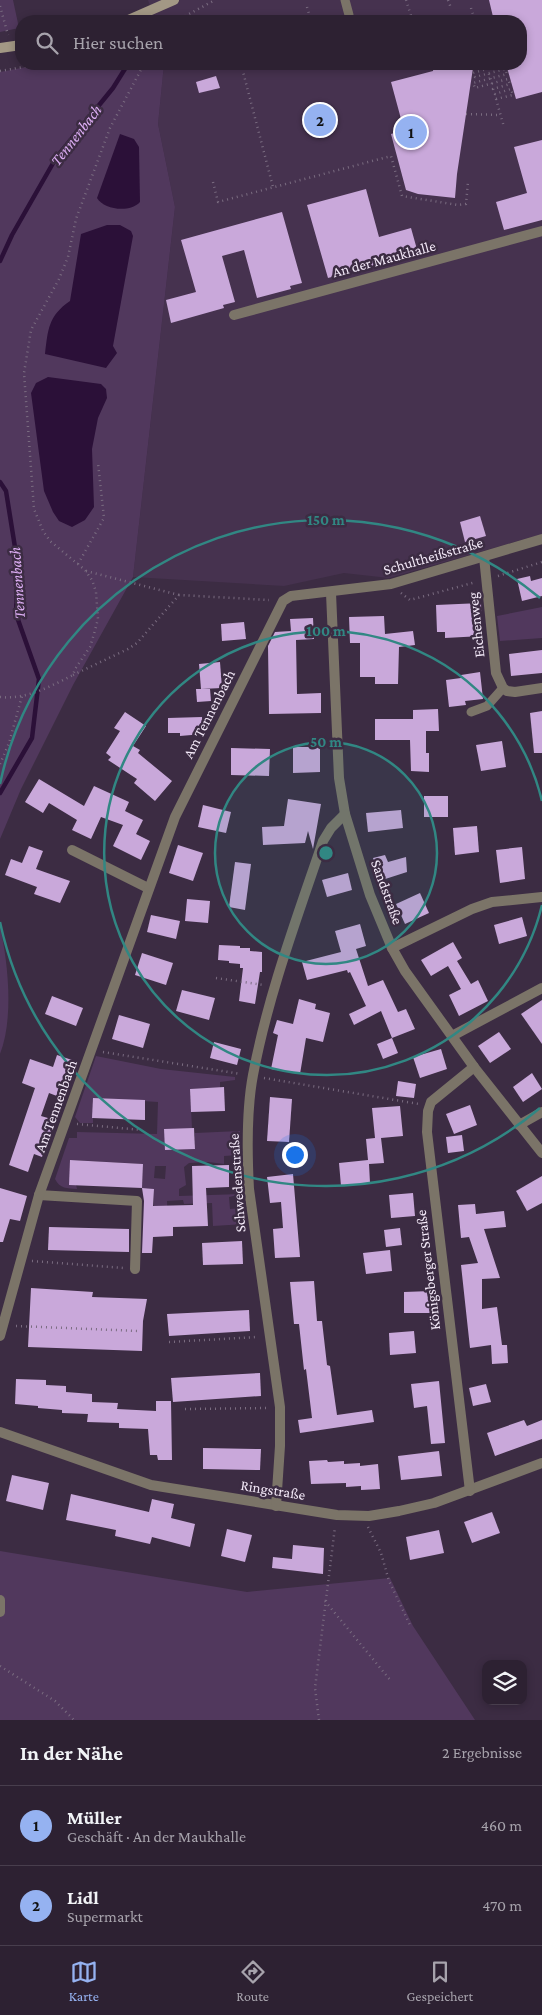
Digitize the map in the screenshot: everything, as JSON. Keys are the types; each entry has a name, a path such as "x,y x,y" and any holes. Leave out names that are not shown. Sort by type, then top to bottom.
{"main road":[{"path":"140,15 174,0"},
{"path":"0,48 15,45"}],"street":[{"name":"An der Maukhalle","path":"234,315 542,231"},
{"name":"Schultheißstraße","path":"331,593 390,584 542,539"},
{"name":"Eichenweg","path":"484,557 496,673 503,688"},
{"path":"283,601 291,596 331,593"},
{"name":"Sandstraße","path":"331,593 338,753 345,814 370,895 392,948 405,971 474,1067 542,1154"},
{"name":"Am Tennenbach","path":"0,1336 39,1195 175,817 283,601"},
{"path":"503,688 507,691 515,692 542,688"},
{"name":"Schwedenstraße","path":"276,1506 280,1446 280,1407 254,1228 247,1161 248,1124 253,1076 274,986 323,841 331,828 345,814"},
{"path":"72,850 148,888"},
{"path":"392,948 485,904 542,897"},
{"path":"452,1036 542,988"},
{"name":"Königsberger Straße","path":"470,1491 427,1132 427,1118 431,1102 474,1067"},
{"path":"519,1125 542,1112"},
{"path":"39,1195 137,1200 135,1269"},
{"name":"Ringstraße","path":"0,1432 151,1485 337,1515 366,1516 434,1503 542,1463"},
{"path":"0,1600 0,1612"}],"lane":[{"path":"345,0 349,15"},
{"path":"471,712 487,706 503,688"}],"path":[{"path":"187,15 215,0"},
{"path":"406,0 411,15"},
{"path":"448,0 451,8"},
{"path":"0,6 15,43"},
{"path":"307,7 309,15"},
{"path":"471,8 473,15"},
{"path":"0,71 15,68"},
{"path":"73,675 90,647 98,619 96,592 92,580 85,570 50,541 37,520 34,508 25,395 27,350 31,330 59,279 68,257 76,218 110,128 141,70"},
{"path":"243,70 273,187"},
{"path":"484,70 474,73 475,77 501,70"},
{"path":"488,70 504,127"},
{"path":"493,89 510,84 508,79 475,88 474,83 507,74 505,70"},
{"path":"495,94 511,89 513,95 496,99"},
{"path":"466,114 500,115"},
{"path":"213,182 218,202 390,156 402,196 458,205 466,204 468,182"},
{"path":"78,564 104,518 98,463"},
{"path":"390,584 410,600 487,580 542,562"},
{"path":"85,570 179,595 283,601"},
{"path":"0,697 12,698 48,688 128,649 137,643 179,595"},
{"path":"0,764 9,742 22,696"},
{"path":"216,978 274,986"},
{"path":"65,1123 142,1130"},
{"path":"21,1260 135,1269"},
{"path":"3,1325 139,1331"},
{"path":"169,1342 271,1337"},
{"path":"185,1409 280,1407"},
{"path":"319,1720 315,1688 337,1515"},
{"path":"366,1516 369,1532 381,1553 389,1581 411,1627"},
{"path":"325,1601 390,1681"},
{"path":"0,1666 55,1702 74,1720"}],"shaded area":[{"path":"0,0 13,0 16,15 15,29 0,32"},
{"path":"148,0 542,0 542,534 389,578 344,573 284,586 133,577 175,207 158,124 163,70 527,70 527,15 153,15"},
{"path":"15,69 163,70 158,124 175,207 133,577 73,685 21,789 0,839 0,72"},
{"path":"120,134 134,139 139,147 140,202 124,209 105,205 97,198"},
{"path":"107,225 120,225 131,231 133,236 113,346 117,353 106,368 45,354 50,324 57,312 70,301 81,234"},
{"path":"48,377 101,384 106,389 107,398 98,418 92,449 94,507 85,520 72,527 59,521 44,491 31,393 36,383"},
{"path":"542,607 542,638 500,641 497,616"},
{"path":"0,926 7,973 8,1007 7,1024 0,1054"},
{"path":"96,1056 161,1069 235,1077 235,1080 220,1082 220,1088 190,1089 192,1128 165,1150 195,1149 195,1133 240,1131 238,1155 224,1156 224,1164 208,1162 189,1163 184,1167 186,1185 179,1189 179,1196 242,1194 229,1197 230,1209 243,1208 245,1224 213,1226 212,1203 184,1204 183,1200 167,1201 168,1220 153,1225 154,1189 142,1188 143,1164 71,1160 77,1189 62,1186 55,1179 69,1138 77,1138 77,1132 157,1134 158,1102 93,1098 93,1123 80,1123 75,1117","holes":["155,1166 166,1166 165,1179 154,1178"]},
{"path":"0,1551 247,1592 390,1578 413,1626 475,1720 0,1720"}],"building":[{"path":"489,0 542,0 542,92 516,99 508,70 527,70 527,15 493,15"},
{"path":"473,70 455,198 418,194 406,190 391,134 404,130 391,82 433,71"},
{"path":"216,76 220,88 199,93 196,82"},
{"path":"542,140 542,220 504,230 496,202 527,193 514,147"},
{"path":"366,189 379,237 411,228 418,253 328,278 307,205"},
{"path":"282,212 302,283 290,286 291,289 257,298 244,250 222,256 235,302 223,305 224,308 171,323 166,300 196,292 181,240"},
{"path":"480,516 486,536 465,542 460,522"},
{"path":"530,576 531,581 542,578 542,596 522,601 517,579"},
{"path":"481,603 482,636 445,638 445,632 437,632 436,605"},
{"path":"384,616 385,634 413,631 415,645 399,647 398,684 375,684 375,677 360,677 360,643 350,643 349,617"},
{"path":"313,618 314,639 296,640 297,694 321,693 321,713 269,714 268,646 275,632 291,631 290,619"},
{"path":"244,622 246,639 222,641 221,624"},
{"path":"542,650 542,673 511,676 509,654"},
{"path":"220,662 222,688 201,689 199,664"},
{"path":"480,672 483,699 465,701 466,705 449,707 446,680"},
{"path":"196,689 210,689 211,701 197,702"},
{"path":"438,709 439,731 426,731 426,753 429,753 429,772 411,771 410,740 375,740 375,719 413,719 413,710"},
{"path":"542,711 542,753 534,753 530,713"},
{"path":"125,712 146,726 133,746 140,750 138,753 172,781 155,801 134,783 137,779 108,760 111,757 106,753 120,731 114,728"},
{"path":"202,717 203,734 180,736 180,733 168,733 168,718"},
{"path":"502,741 506,767 481,771 476,745"},
{"path":"293,747 320,747 320,772 293,773"},
{"path":"231,748 270,749 269,776 231,775"},
{"path":"39,779 84,806 94,786 129,802 125,811 143,820 136,834 150,841 141,860 113,846 123,825 101,817 91,839 72,830 77,820 49,803 43,813 25,802"},
{"path":"424,796 448,796 448,817 424,817"},
{"path":"288,799 321,804 313,849 308,831 305,843 263,845 262,827 284,826"},
{"path":"203,805 231,812 226,833 198,827"},
{"path":"401,810 403,828 368,832 366,813"},
{"path":"477,826 479,852 455,855 453,828"},
{"path":"178,845 203,853 193,881 169,873"},
{"path":"29,846 43,851 36,869 70,881 60,903 34,894 37,887 5,875 11,859 22,863"},
{"path":"522,847 525,879 500,883 496,850"},
{"path":"385,855 388,862 406,857 407,872 379,881 373,858"},
{"path":"235,862 251,864 245,910 229,907"},
{"path":"348,873 352,890 327,897 322,880"},
{"path":"420,893 429,913 405,924 396,904"},
{"path":"187,899 210,901 208,923 185,921"},
{"path":"151,915 180,921 176,939 147,932"},
{"path":"522,917 527,936 499,944 494,925"},
{"path":"360,924 366,946 356,949 368,986 383,980 398,1012 406,1009 415,1029 392,1038 381,1011 354,1025 349,1014 366,1006 350,972 348,973 347,970 307,980 302,962 341,952 335,931"},
{"path":"453,942 462,958 457,961 471,984 478,980 488,1001 459,1016 449,995 461,989 448,966 431,976 421,960"},
{"path":"219,945 240,946 240,948 250,948 250,951 262,952 262,972 260,972 255,1004 239,1001 243,968 240,968 240,964 218,960"},
{"path":"142,953 173,963 166,985 135,975"},
{"path":"182,990 215,998 209,1020 176,1011"},
{"path":"52,996 83,1008 76,1026 45,1014"},
{"path":"299,999 316,1004 315,1009 330,1013 323,1042 306,1038 300,1074 271,1069 278,1035 273,1033 277,1020 293,1024"},
{"path":"542,1000 542,1044 521,1014"},
{"path":"119,1015 150,1024 143,1048 112,1039"},
{"path":"499,1032 511,1049 490,1063 478,1046"},
{"path":"392,1038 398,1053 383,1059 377,1044"},
{"path":"214,1042 241,1049 237,1065 210,1058"},
{"path":"441,1049 447,1069 420,1078 413,1057"},
{"path":"57,1055 75,1061 62,1098 49,1093 41,1116 55,1120 42,1157 34,1154 28,1172 9,1165 35,1088 22,1083 30,1059 53,1067"},
{"path":"532,1073 542,1089 523,1102 513,1087"},
{"path":"398,1081 416,1084 414,1098 396,1096"},
{"path":"224,1087 225,1111 191,1112 190,1089"},
{"path":"270,1097 292,1099 289,1142 267,1141"},
{"path":"93,1098 145,1100 145,1120 92,1118"},
{"path":"470,1105 477,1125 454,1134 446,1114"},
{"path":"400,1106 403,1136 381,1138 384,1163 369,1164 370,1183 341,1186 339,1163 368,1160 366,1139 375,1138 372,1108"},
{"path":"194,1128 195,1149 165,1150 164,1129"},
{"path":"462,1135 464,1151 448,1153 446,1137"},
{"path":"70,1160 143,1164 142,1188 69,1185"},
{"path":"229,1165 229,1187 206,1188 208,1226 173,1227 173,1236 153,1237 152,1253 142,1253 144,1201 142,1188 154,1189 153,1206 193,1205 192,1166"},
{"path":"293,1174 300,1257 275,1258 273,1229 283,1228 281,1202 270,1203 267,1177"},
{"path":"542,1176 542,1203 527,1211 516,1191"},
{"path":"0,1188 27,1196 20,1221 10,1219 3,1242 0,1242"},
{"path":"413,1193 415,1216 391,1218 389,1195"},
{"path":"475,1204 476,1214 504,1211 506,1227 484,1229 500,1278 482,1279 482,1309 497,1307 502,1345 507,1345 508,1363 492,1364 491,1345 470,1348 461,1265 478,1263 469,1237 461,1238 458,1205"},
{"path":"49,1227 129,1229 129,1252 48,1250"},
{"path":"400,1228 402,1245 386,1247 384,1230"},
{"path":"242,1241 243,1264 203,1265 202,1243"},
{"path":"390,1250 392,1271 366,1274 363,1253"},
{"path":"314,1281 317,1321 322,1321 327,1365 330,1366 337,1415 372,1410 374,1422 300,1433 298,1420 312,1418 299,1324 294,1324 290,1282"},
{"path":"31,1288 93,1292 92,1297 147,1299 143,1321 142,1351 28,1347"},
{"path":"431,1291 431,1313 404,1313 404,1292"},
{"path":"249,1310 250,1331 169,1336 167,1314"},
{"path":"414,1331 416,1353 390,1355 389,1333"},
{"path":"260,1373 261,1396 173,1402 171,1378"},
{"path":"16,1379 46,1380 46,1385 66,1386 66,1392 92,1394 92,1402 118,1403 117,1409 156,1411 156,1401 171,1401 172,1460 158,1460 157,1455 150,1455 148,1429 119,1428 119,1423 87,1422 88,1414 62,1413 62,1410 15,1404"},
{"path":"439,1381 445,1443 431,1444 427,1406 414,1408 411,1384"},
{"path":"486,1384 491,1402 473,1406 469,1388"},
{"path":"524,1420 527,1426 542,1420 542,1439 495,1456 487,1433"},
{"path":"203,1448 261,1449 260,1470 203,1469"},
{"path":"439,1451 442,1476 401,1480 398,1456"},
{"path":"327,1460 328,1462 344,1461 344,1464 360,1463 360,1466 378,1464 380,1489 361,1490 361,1486 346,1487 346,1483 311,1484 309,1461"},
{"path":"12,1475 49,1483 43,1510 6,1501"},
{"path":"71,1494 149,1512 152,1499 174,1504 171,1518 195,1524 190,1547 152,1537 150,1544 115,1536 116,1530 66,1520"},
{"path":"492,1512 500,1533 472,1543 464,1522"},
{"path":"227,1529 252,1535 245,1562 221,1556"},
{"path":"439,1530 444,1553 410,1560 406,1537"},
{"path":"293,1545 324,1548 323,1574 272,1568 273,1557 292,1559"}],"waterway":[{"name":"Tennenbach","path":"0,261 12,235 56,158 113,88 124,70"},
{"name":"Tennenbach","path":"0,482 6,491 18,566 16,614 39,679 32,738 0,793"}],"place":[{"name":"Lidl","path":"320,120"},
{"name":"Müller","path":"411,132"}]}
